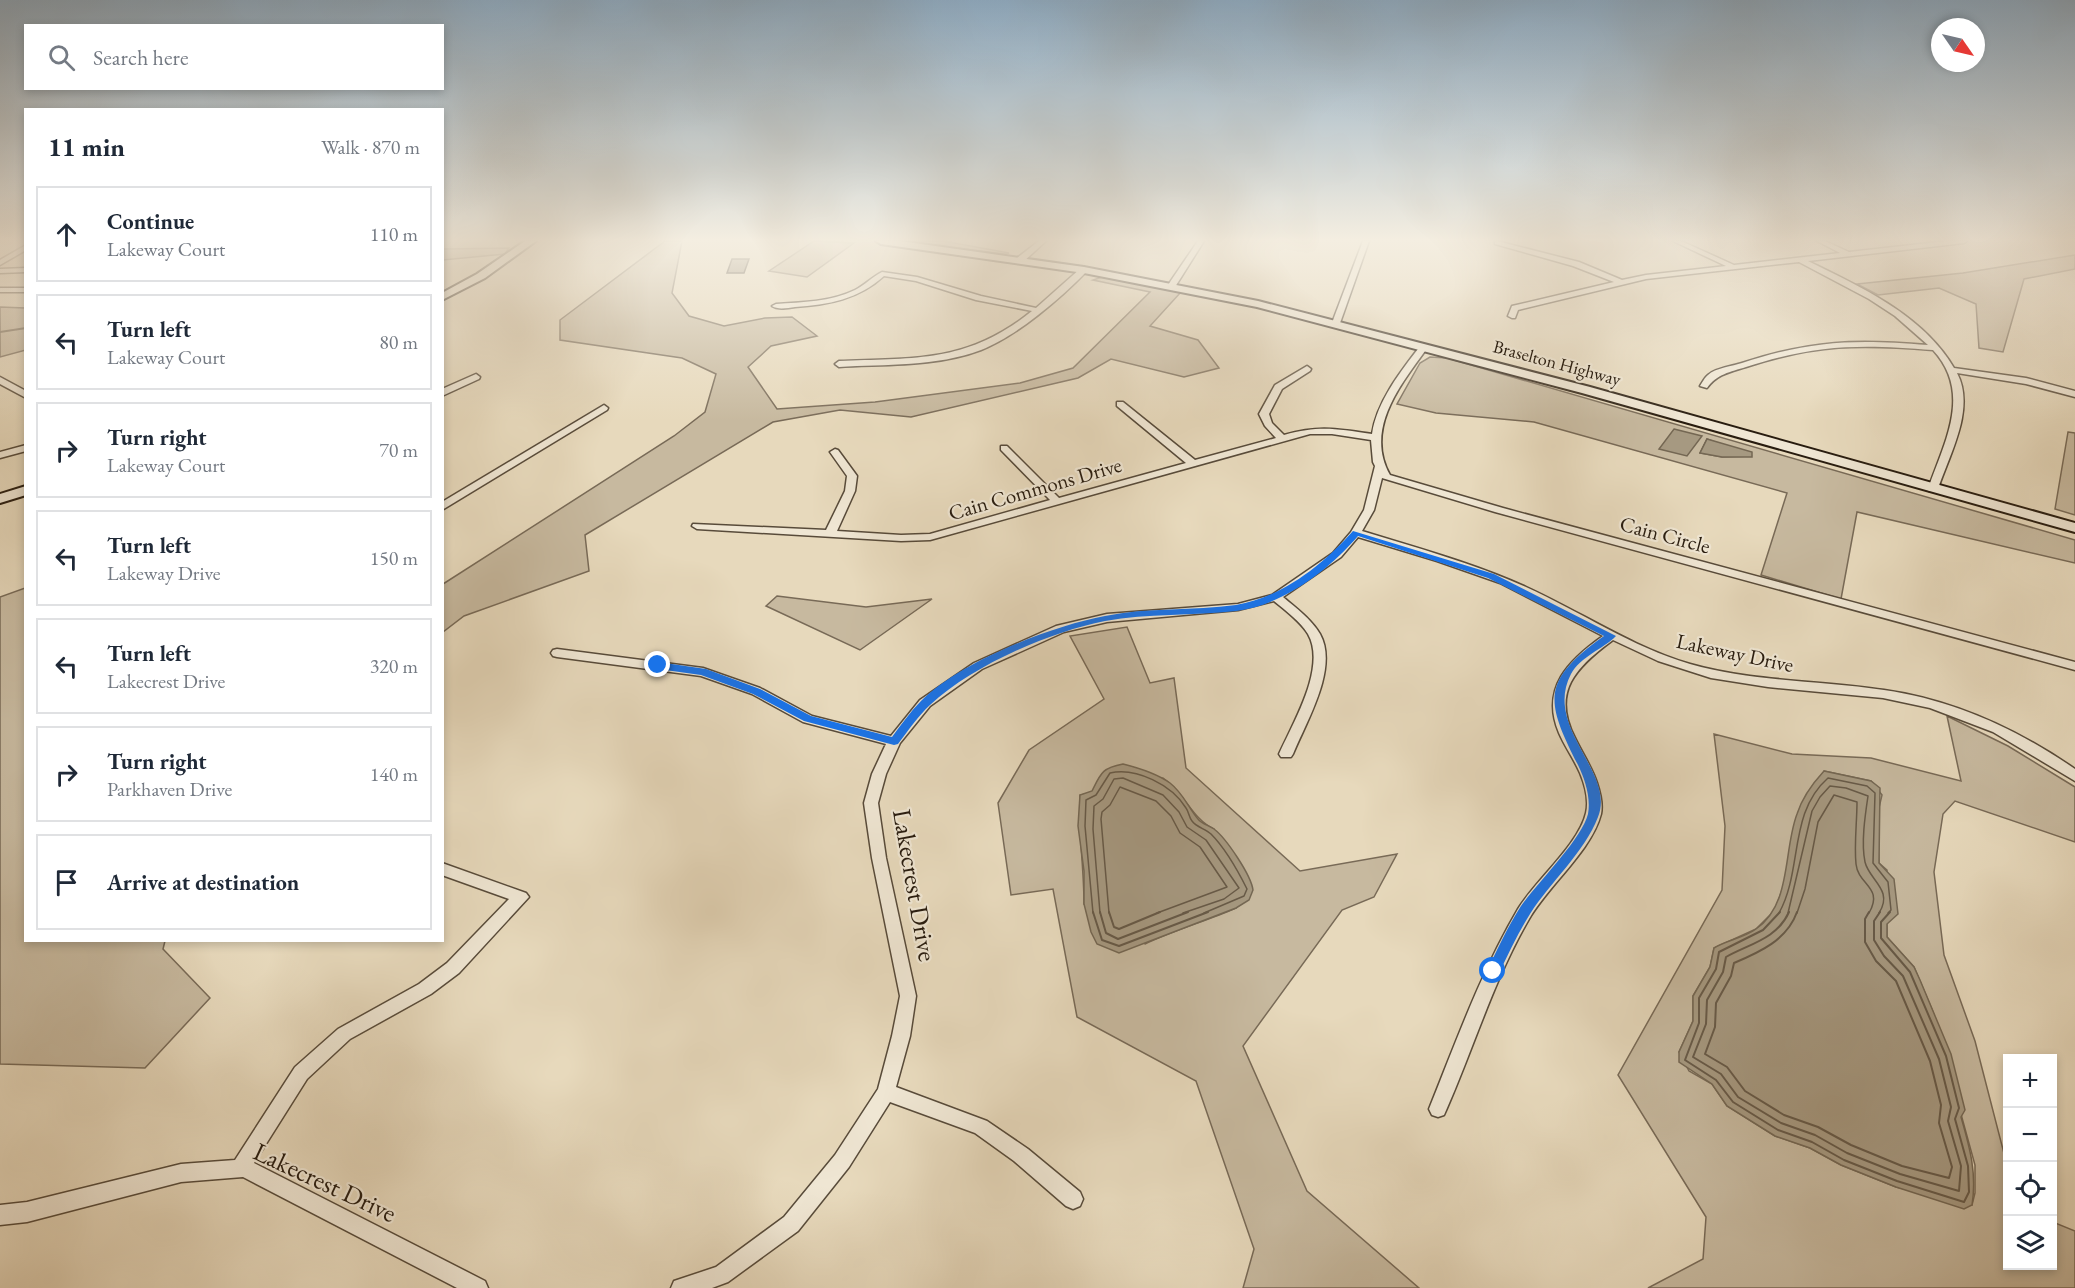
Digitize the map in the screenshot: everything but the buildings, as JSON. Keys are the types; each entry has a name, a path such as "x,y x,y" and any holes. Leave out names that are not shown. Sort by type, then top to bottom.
{"main road":[{"name":"Braselton Highway","path":"1242,301 1336,323 2075,528"},
{"path":"0,499 24,491"}],"street":[{"path":"776,306 812,301"},
{"path":"994,301 1036,310"},
{"path":"839,364 943,356 970,350 1008,332 1047,301"},
{"path":"1336,323 1344,301"},
{"path":"1512,316 1515,308 1543,301"},
{"path":"1879,301 1907,320 1936,348 1951,370 1959,398 1958,414 1933,489"},
{"path":"1704,386 1711,376 1788,352 1817,346 1866,344 1936,348"},
{"path":"1379,468 1375,455 1378,425 1404,373 1424,347"},
{"path":"1282,438 1268,424 1264,414 1278,387 1307,369"},
{"path":"1951,370 2026,381 2075,394"},
{"path":"444,392 476,377"},
{"path":"0,380 24,394"},
{"path":"1120,404 1192,463"},
{"path":"444,506 604,408"},
{"name":"Cain Commons Drive","path":"697,526 930,537 1282,438 1321,431 1377,438"},
{"path":"1004,448 1058,502"},
{"path":"0,455 24,449"},
{"path":"830,534 850,491 852,476 835,452"},
{"name":"Lakecrest Drive","path":"681,1288 721,1275 790,1224 842,1161 886,1092 908,996 879,858 872,803 879,774 894,741 925,703 978,666 1050,633 1107,618 1238,608 1276,597 1337,555 1356,533 1369,510 1379,468"},
{"name":"Cain Circle","path":"1379,468 1386,477 1400,482 2075,666"},
{"name":"Lakeway Drive","path":"1356,533 1491,576 1611,636 1684,666 1780,685 1875,693 1939,706 2009,736 2075,776"},
{"path":"1276,597 1305,623 1316,638 1320,655 1319,675 1286,754"},
{"path":"1438,1109 1493,971 1525,911 1579,840 1593,815 1594,797 1589,776 1562,723 1559,698 1567,672 1611,636"},
{"path":"557,653 703,672 756,692 808,719 894,741"},
{"path":"240,1168 301,1072 344,1034 425,989 453,968 521,897 444,870"},
{"path":"886,1092 981,1127 1020,1155 1073,1199"},
{"name":"Lakecrest Drive","path":"0,1215 37,1209 181,1173 240,1168 292,1191 478,1288"}],"shaded area":[{"path":"585,301 678,301 689,316 724,326 765,318 792,317 817,336 771,346 748,367 777,409 875,402 1020,383 1073,368 1141,301 1173,301 1150,326 1198,340 1219,368 1184,377 1111,359 1078,378 911,417 840,410 773,422 585,535 589,571 464,616 444,631 444,583 674,436 705,412 716,374 682,358 560,340 560,320"},
{"path":"1969,301 2018,301 2003,352 1979,348 1976,304"},
{"path":"0,307 24,308 24,351 0,357"},
{"path":"1430,357 1447,358 2075,540 2075,563 1857,512 1841,599 1761,575 1787,493 1534,422 1436,413 1397,404 1420,363","holes":["1707,439 1752,456 1722,457 1700,453"]},
{"path":"2068,432 2075,433 2075,515 2055,509"},
{"path":"24,588 24,942 165,942 163,949 210,998 145,1068 0,1064 0,597"},
{"path":"777,596 866,607 932,599 860,650 766,606"},
{"path":"1127,627 1150,683 1174,678 1186,768 1300,871 1397,854 1374,897 1342,910 1243,1046 1307,1191 1419,1288 1243,1288 1254,1249 1196,1081 1077,1017 1053,889 1011,895 998,803 1029,750 1104,699 1070,636","holes":["1163,778 1171,784 1200,819 1214,829 1236,908 1145,944 1084,904 1080,795"]},
{"path":"1947,716 2008,746 2075,787 2075,842 1955,801 1943,814 1934,872 1944,955 1975,1041 2003,1150 2003,1270 2057,1270 2057,1224 2075,1231 2075,1288 1648,1288 1703,1259 1706,1217 1618,1075 1722,890 1725,826 1714,734 1792,754 1871,758 1961,781","holes":["1824,771 1871,781 1882,795 1878,812 1879,863 1887,870 1887,937 1914,967 1933,1012 1975,1165 1975,1193 1972,1205 1896,1187 1841,1165 1810,1148 1775,1136 1727,1106 1712,1084 1689,1071 1679,1052 1693,1021 1693,996 1710,967 1714,948 1756,929 1775,910"]}],"water":[{"path":"1674,429 1702,436 1687,456 1659,449"},
{"path":"1707,439 1752,452 1752,457 1722,457 1700,453"},
{"path":"1123,764 1165,779 1175,787 1198,819 1214,829 1231,848 1248,875 1253,890 1249,900 1236,908 1119,953 1097,944 1091,932 1084,904 1084,871 1078,826 1080,795 1092,791 1106,770"},
{"path":"1824,771 1871,781 1880,788 1879,863 1894,879 1898,914 1887,924 1887,937 1914,967 1951,1054 1965,1110 1961,1117 1973,1172 1972,1205 1964,1209 1896,1187 1841,1165 1810,1148 1775,1136 1727,1106 1712,1084 1679,1062 1679,1052 1693,1021 1693,996 1710,967 1714,948 1756,929 1768,918 1776,906 1785,876 1797,814 1808,791"}],"waterway":[{"path":"0,332 24,328"}],"route":[{"path":"658,665 703,672 732,681 808,719 894,741 925,703 954,681 978,666 1028,642 1060,629 1107,618 1238,608 1276,597 1304,580 1337,555 1356,533 1491,576 1524,590 1611,636 1567,672 1559,698 1562,723 1589,776 1594,797 1593,815 1579,840 1553,871 1525,911 1493,971"}]}
